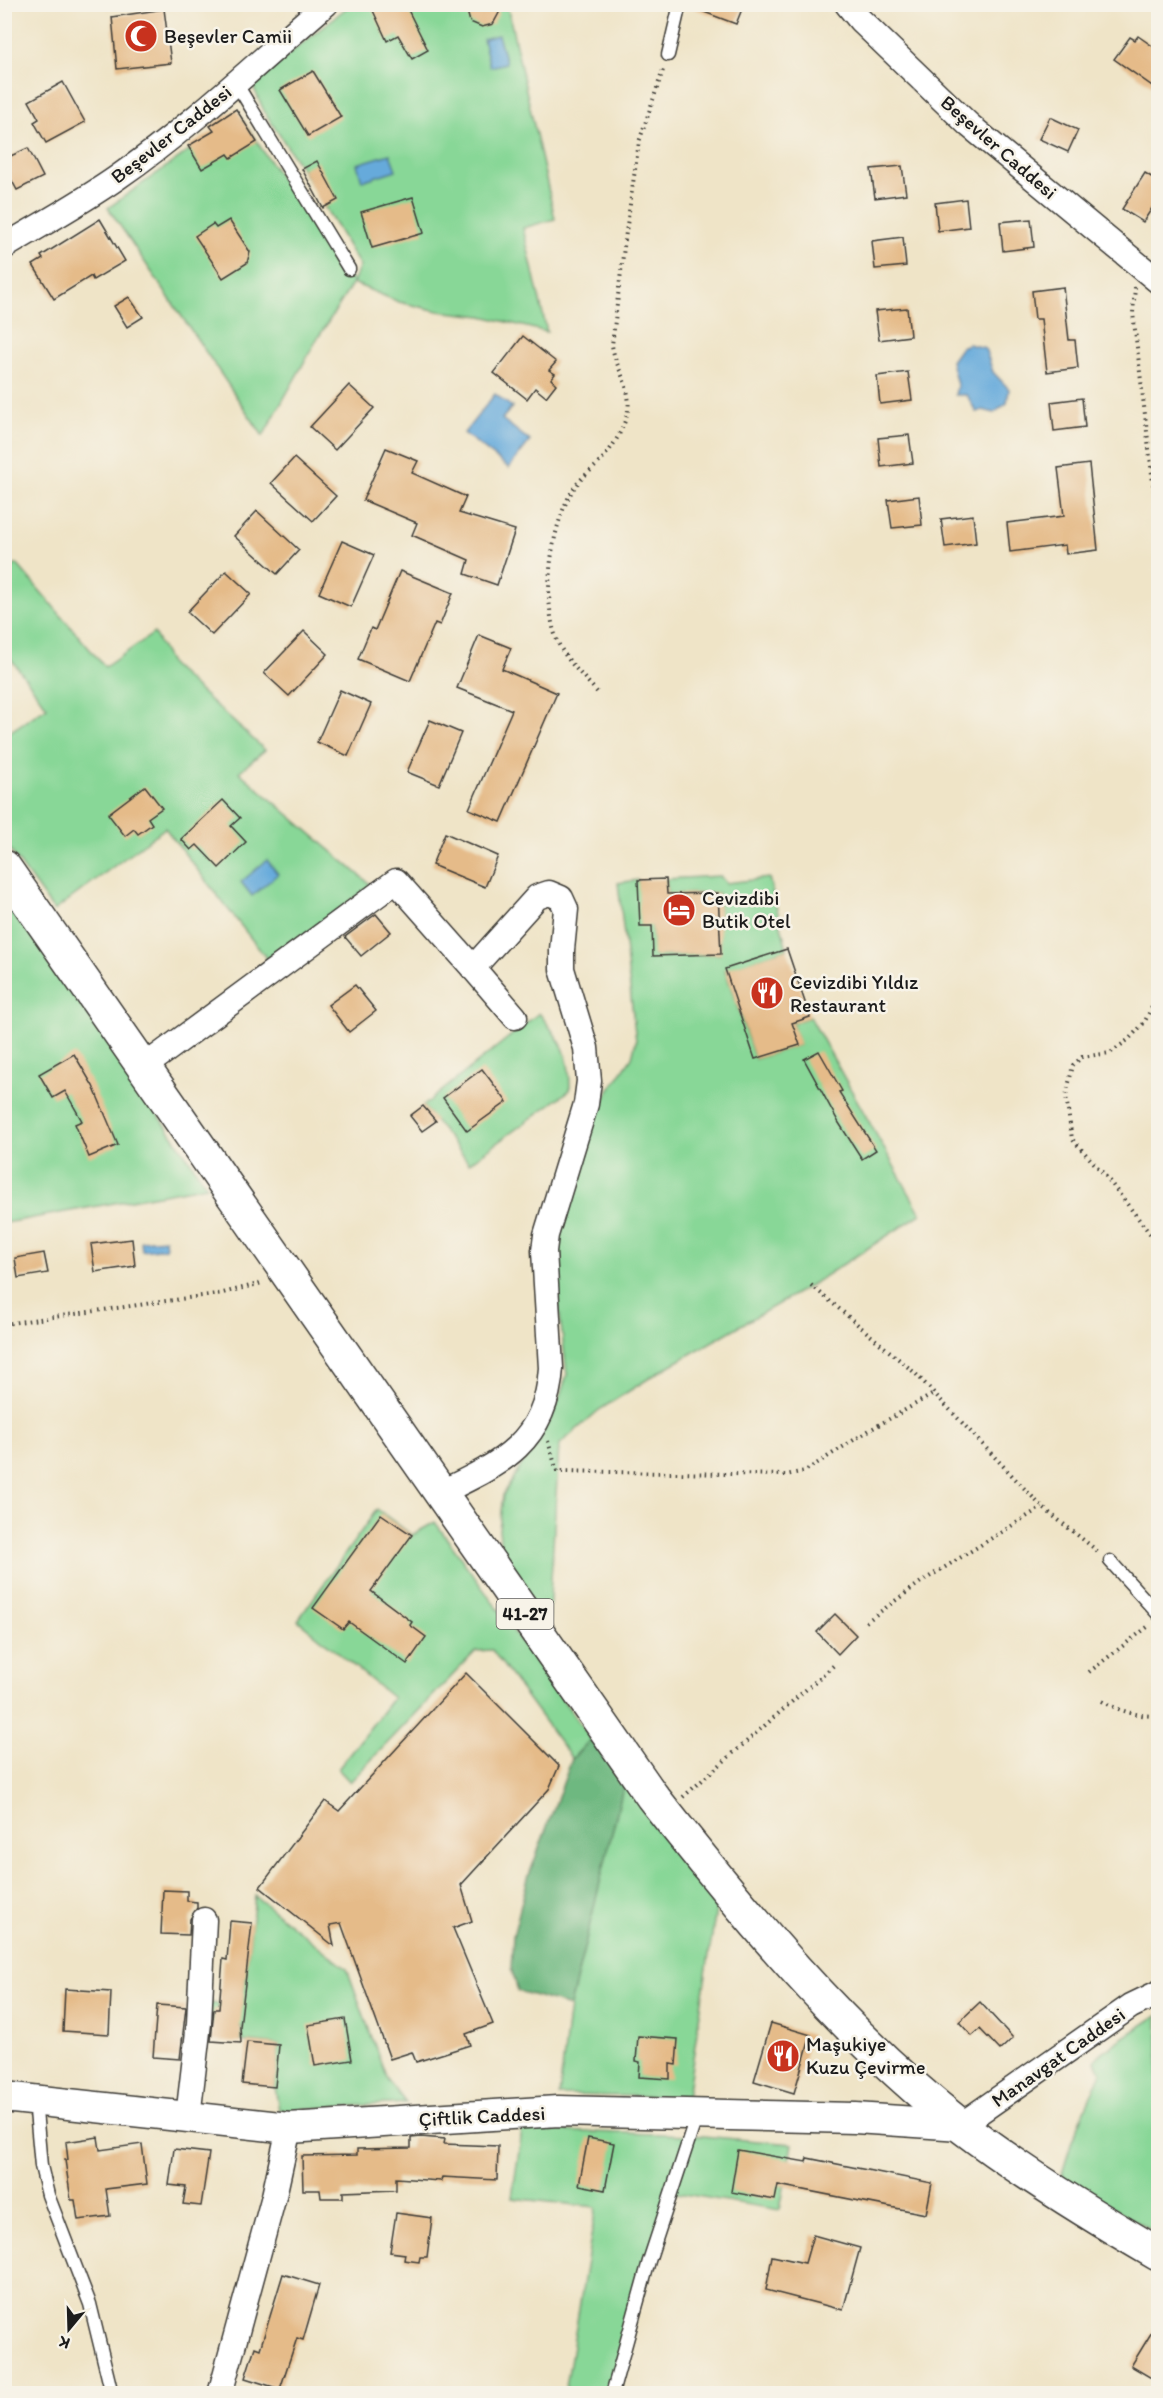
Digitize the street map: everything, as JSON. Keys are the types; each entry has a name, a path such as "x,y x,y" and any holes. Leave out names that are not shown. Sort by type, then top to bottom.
{"main road":[{"name":"41-27","path":"4,867 145,1066 440,1493 665,1812 719,1882 839,2014 899,2072 961,2125 1077,2206 1158,2254"}],"street":[{"name":"Beşevler Caddesi","path":"4,247 117,178 157,148 326,4"},
{"name":"Beşevler Caddesi","path":"847,4 860,20 969,125 1151,275"},
{"path":"145,1066 396,881 515,1017"},
{"path":"440,1493 484,1472 509,1456 531,1434 545,1403 550,1387 551,1368 544,1251 546,1235 586,1104 590,1081 586,1048 562,969 566,909 561,898 549,893 537,897 473,968"},
{"path":"188,2117 199,2023 204,1920"},
{"name":"Manavgat Caddesi","path":"961,2125 1131,2006 1158,1993"},
{"name":"Çiftlik Caddesi","path":"4,2097 289,2127 558,2111 855,2118 961,2125"},
{"path":"220,2394 274,2196 289,2127"}],"lane":[{"path":"668,55 680,4"},
{"path":"236,83 349,269"},
{"path":"1110,1561 1158,1614"},
{"path":"35,2100 41,2166 48,2195 90,2304 112,2394"},
{"path":"612,2394 649,2261 698,2114"}],"path":[{"path":"597,692 561,648 550,613 549,580 557,528 570,495 578,483 604,458 621,429 628,410 629,391 614,360 612,345 639,142 668,55"},
{"path":"1151,275 1134,291 1133,313 1158,525"},
{"path":"1158,834 1154,1003 1144,1023 1128,1040 1110,1053 1082,1057 1072,1065 1066,1096 1072,1139 1104,1174 1158,1244"},
{"path":"4,1324 223,1293 253,1287 288,1273"},
{"path":"811,1285 915,1373 1042,1507 1110,1561"},
{"path":"557,1471 786,1475 805,1471 868,1431 935,1394"},
{"path":"866,1622 921,1582 1042,1507"},
{"path":"1089,1672 1158,1619"},
{"path":"665,1812 834,1665"},
{"path":"1102,1701 1117,1710 1136,1716 1158,1716"}],"green space":[{"path":"350,5 507,5 555,219 523,228 547,332 482,316 438,311 399,302 353,283 316,341 263,436 108,208 190,150 242,119 309,221 353,282 360,266 302,169 265,113 252,84"},
{"path":"17,564 105,667 154,633 171,665 265,750 239,772 371,885 270,963 165,828 54,911 5,843 5,735 47,707 5,651 5,572"},
{"path":"720,876 726,883 769,878 787,949 725,970 755,1059 799,1045 792,1023 810,1017 921,1214 811,1285 659,1372 599,1410 559,1445 548,1630 502,1558 499,1529 503,1495 555,1411 567,1375 556,1283 554,1244 592,1116 632,1057 636,1041 618,883 638,880 652,926 654,956 720,954 718,893 667,894 666,879"},
{"path":"5,889 207,1186 5,1223"},
{"path":"539,1013 563,1048 570,1077 570,1090 469,1163 423,1106"},
{"path":"377,1509 412,1535 435,1522 591,1739 572,1759 492,1650 476,1651 350,1782 338,1769 393,1698 298,1620"},
{"path":"591,1739 624,1783 570,2006 518,1991 511,1968 513,1936 528,1878 572,1759"},
{"path":"624,1783 717,1903 687,2097 559,2095 570,2006"},
{"path":"255,1896 347,1969 387,2079 406,2103 279,2110 275,2087 279,2045 241,2041 242,2027 206,2024 208,2003 242,2006"},
{"path":"1158,2015 1158,2234 1061,2177 1072,2141 1101,2072 1095,2060 1103,2051"},
{"path":"522,2130 691,2135 792,2144 780,2210 672,2192 612,2393 565,2393 596,2207 512,2198"}],"water":[{"path":"498,35 506,63 490,67 483,39"},
{"path":"390,154 396,170 362,181 357,164"},
{"path":"968,344 985,348 993,372 1009,389 1007,403 994,413 983,410 976,412 967,395 955,395 957,385 951,361 961,347"},
{"path":"495,394 512,407 502,419 530,441 509,468 464,433"},
{"path":"267,860 278,874 252,896 241,882"},
{"path":"165,1239 166,1248 142,1251 141,1241"}],"building":[{"path":"370,4 405,4 428,50 412,59 398,35 387,41"},
{"path":"465,4 496,4 499,13 493,24 482,27 470,22"},
{"path":"688,4 744,4 736,24 688,6"},
{"name":"Beşevler Camii","path":"164,9 171,63 117,69 112,17"},
{"path":"1138,36 1158,50 1158,90 1114,59 1130,37 1135,40"},
{"path":"313,71 341,117 308,136 280,90"},
{"path":"63,82 85,122 46,143 34,122 39,119 29,101"},
{"path":"236,109 257,142 231,158 228,154 202,169 188,146 214,131 210,126"},
{"path":"1050,117 1078,130 1068,152 1039,139"},
{"path":"28,148 43,177 17,190 4,166 4,159"},
{"path":"317,161 338,200 323,208 302,169"},
{"path":"902,166 906,194 875,198 871,169"},
{"path":"1145,173 1158,181 1158,199 1143,222 1122,209"},
{"path":"413,197 424,233 372,248 361,212"},
{"path":"966,199 969,227 938,231 935,203"},
{"path":"100,219 125,261 93,280 91,276 54,299 33,265 43,259 41,256"},
{"path":"1031,219 1034,247 1003,251 1000,222"},
{"path":"229,220 250,252 247,263 223,278 195,236 213,224 216,228"},
{"path":"903,237 906,266 875,269 872,241"},
{"path":"1063,287 1069,340 1075,340 1078,368 1047,372 1041,319 1035,319 1032,291"},
{"path":"129,297 143,317 127,327 114,306"},
{"path":"907,308 910,336 879,340 875,311"},
{"path":"523,336 556,362 549,370 555,374 551,379 556,384 546,397 535,388 527,399 494,373"},
{"path":"908,372 912,400 880,404 877,376"},
{"path":"349,385 374,408 335,450 310,427"},
{"path":"1082,398 1085,427 1054,431 1051,402"},
{"path":"909,435 913,463 881,467 878,438"},
{"path":"386,448 418,461 412,473 466,497 459,513 515,530 497,585 465,574 469,560 412,535 417,523 363,500"},
{"path":"294,458 336,496 313,521 271,483"},
{"path":"1089,464 1098,550 1066,554 1065,545 1010,552 1007,523 1064,516 1058,468"},
{"path":"919,496 922,525 892,528 888,500"},
{"path":"257,511 299,550 277,574 234,536"},
{"path":"973,515 976,543 945,547 941,519"},
{"path":"342,541 374,555 351,607 319,593"},
{"path":"226,571 251,594 212,635 187,612"},
{"path":"400,571 453,593 440,625 435,623 410,681 358,659 371,628 375,630"},
{"path":"304,631 328,654 289,696 264,673"},
{"path":"479,635 511,648 502,669 557,693 501,822 469,809 512,710 457,688"},
{"path":"340,690 371,704 348,756 317,742"},
{"path":"430,720 461,733 439,785 407,772"},
{"path":"145,786 162,808 148,818 152,824 138,834 134,829 125,836 108,814"},
{"path":"223,800 240,818 231,826 246,842 219,868 197,845 191,850 181,839"},
{"path":"445,833 498,856 485,887 432,865"},
{"name":"Cevizdibi Butik Otel","path":"666,879 667,894 718,893 721,954 653,956 652,926 640,926 638,880"},
{"path":"376,914 391,932 361,956 345,937"},
{"name":"Cevizdibi Yıldız Restaurant","path":"787,949 810,1017 792,1023 800,1045 755,1059 725,969"},
{"path":"355,985 376,1011 349,1032 328,1005"},
{"path":"819,1051 842,1091 839,1092 876,1150 862,1159 839,1123 804,1059"},
{"path":"74,1054 93,1086 118,1145 89,1157 75,1124 82,1121 65,1091 53,1098 39,1074"},
{"path":"482,1069 507,1102 467,1131 443,1098"},
{"path":"423,1106 436,1121 422,1131 410,1116"},
{"path":"132,1239 135,1266 95,1272 91,1244"},
{"path":"44,1253 48,1273 18,1278 15,1258"},
{"path":"381,1514 412,1535 371,1591 412,1622 410,1625 426,1637 407,1664 349,1622 343,1629 313,1608"},
{"path":"835,1614 856,1635 838,1654 817,1632"},
{"path":"466,1673 559,1766 549,1789 461,1885 472,1921 453,1928 493,2024 466,2034 470,2045 416,2062 412,2052 390,2059 341,1923 330,1925 334,1946 260,1887 325,1801 339,1811"},
{"path":"163,1890 187,1891 187,1901 197,1902 197,1908 190,1919 189,1935 161,1934"},
{"path":"230,1921 252,1923 240,2027 241,2043 211,2041 214,2009 219,2009 223,1959 227,1960"},
{"path":"65,1989 111,1992 109,2034 63,2031"},
{"path":"980,2002 1013,2038 1000,2050 980,2029 972,2036 959,2022"},
{"path":"157,2005 186,2007 180,2059 153,2057"},
{"path":"345,2019 352,2060 315,2066 308,2025"},
{"path":"771,2023 811,2035 794,2093 754,2081"},
{"path":"638,2036 678,2039 676,2065 670,2064 670,2079 639,2077 640,2062 636,2061"},
{"path":"247,2042 279,2045 275,2087 242,2084"},
{"path":"98,2137 100,2150 142,2144 147,2184 106,2189 110,2216 78,2220 75,2200 71,2200 65,2160 68,2160 66,2142"},
{"path":"411,2138 445,2139 444,2144 498,2146 497,2180 442,2177 441,2181 396,2178 396,2190 343,2192 343,2198 321,2198 320,2190 303,2190 302,2156 357,2155 357,2149 411,2148"},
{"path":"588,2138 614,2143 605,2190 579,2185"},
{"path":"174,2149 209,2153 201,2206 183,2204 186,2187 169,2185"},
{"path":"738,2150 806,2162 807,2158 932,2183 926,2214 778,2185 775,2200 731,2192"},
{"path":"396,2213 432,2218 427,2257 420,2257 419,2262 404,2260 405,2254 390,2252"},
{"path":"813,2235 860,2248 843,2310 766,2290 772,2256 805,2263"},
{"path":"283,2274 319,2285 303,2340 297,2338 280,2389 245,2378 255,2347 260,2349"},
{"path":"1158,2322 1158,2382 1131,2366"}],"place":[{"name":"Beşevler Camii","path":"141,36"},
{"name":"Cevizdibi Butik Otel","path":"679,910"},
{"name":"Cevizdibi Yıldız Restaurant","path":"767,993"},
{"name":"Maşukiye Kuzu Çevirme","path":"783,2056"}]}
